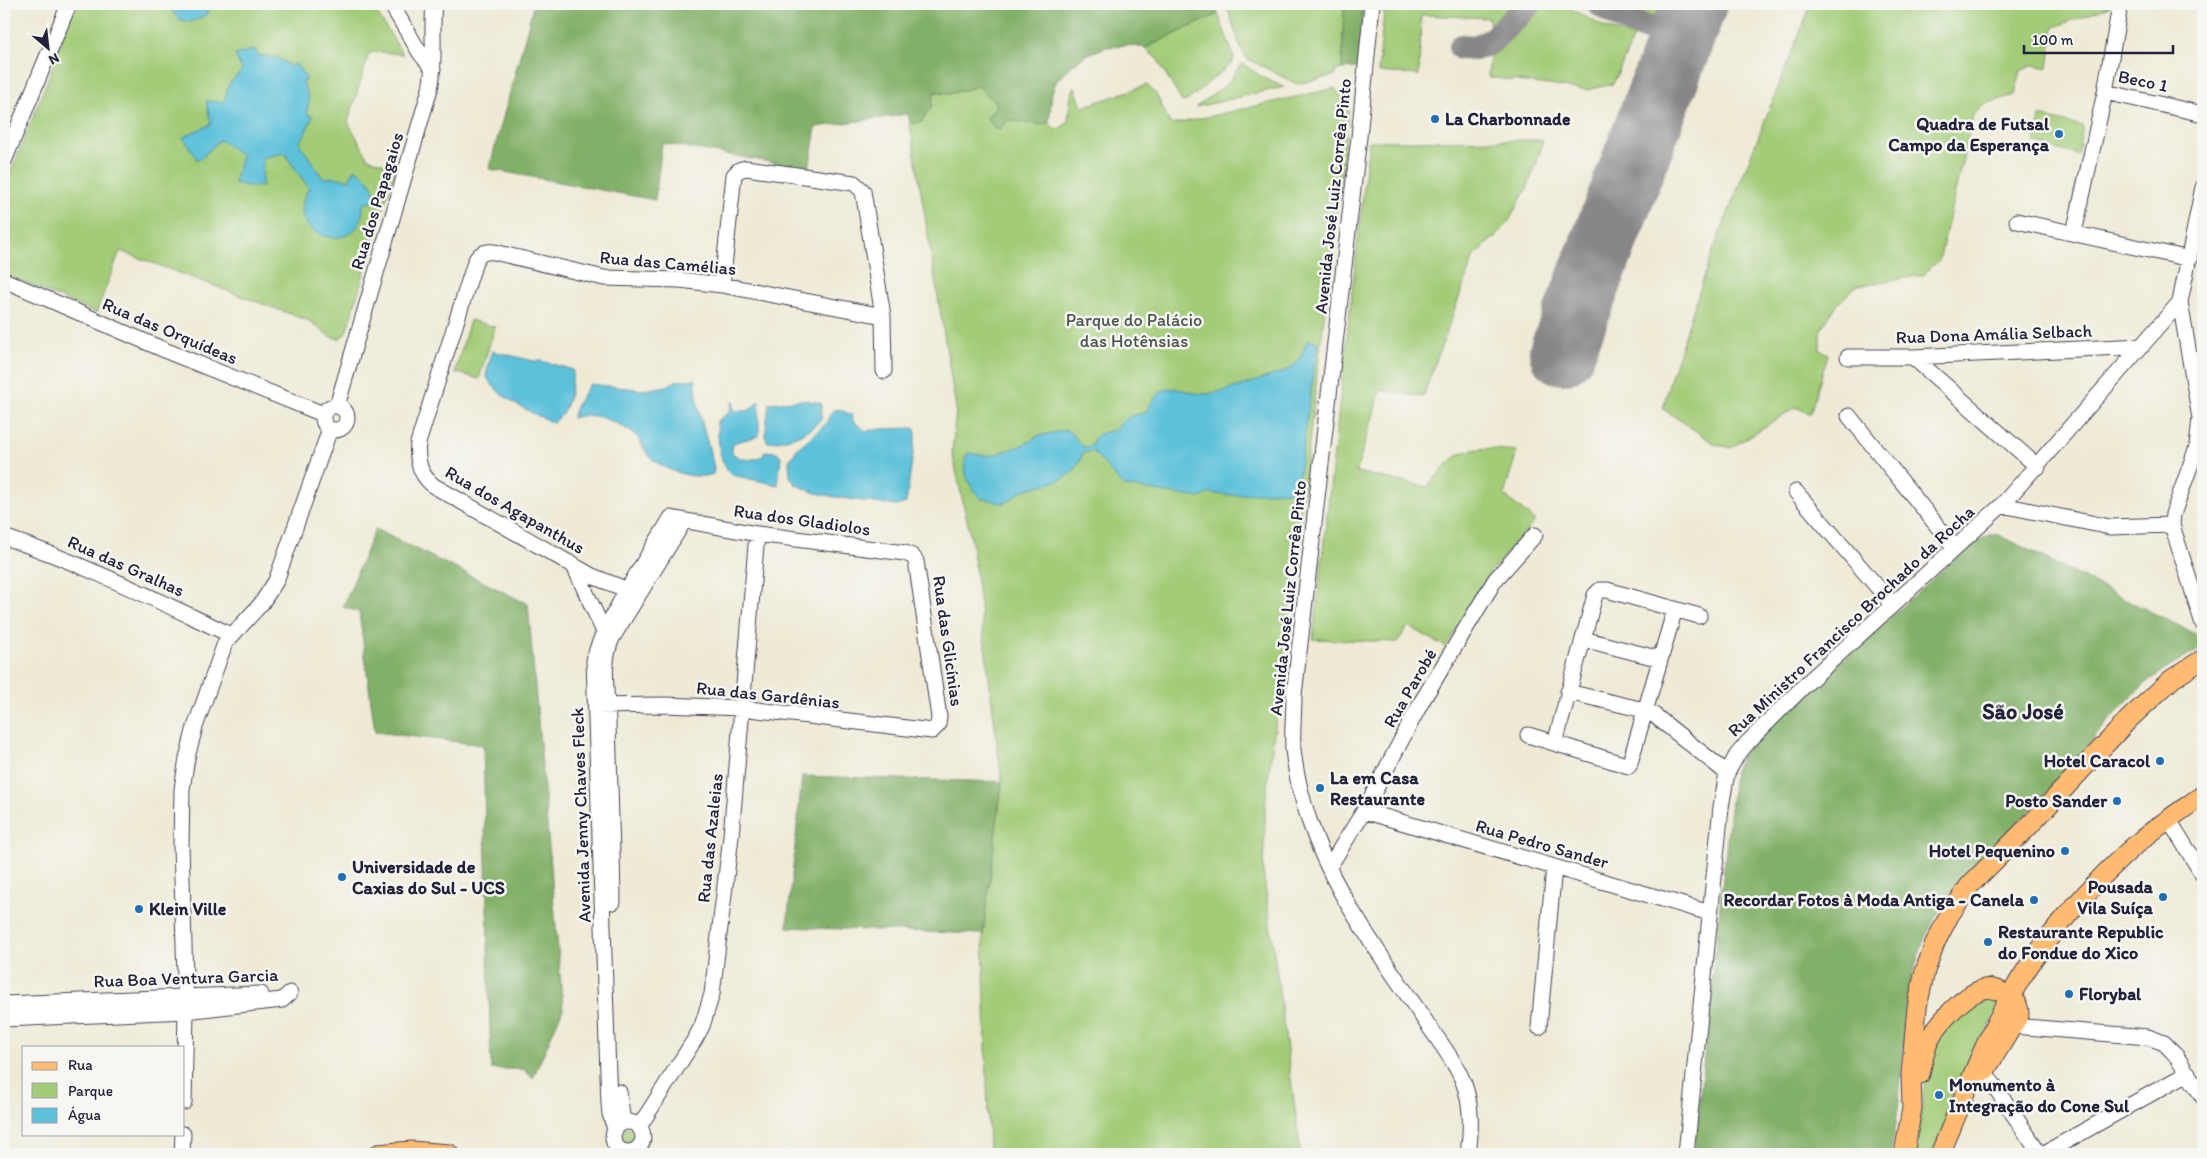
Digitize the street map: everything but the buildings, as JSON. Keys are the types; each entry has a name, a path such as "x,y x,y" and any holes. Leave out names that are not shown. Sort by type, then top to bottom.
{"main road":[{"path":"1912,1108 1910,1074 1917,1007 1927,964 1950,914 1970,885 2028,828 2129,719 2172,679 2203,659"},
{"path":"1940,1154 1980,1057 2010,996 2055,931 2092,888 2140,841 2203,795"},
{"path":"1904,1154 1925,1050 1931,1038 1944,1020 1965,1000 1984,989 1994,988 2016,1001 2019,1007 2019,1015 1957,1114"},
{"path":"378,1154 411,1151 450,1154"}],"street":[{"path":"4,161 69,4"},
{"path":"391,4 420,53 433,69"},
{"name":"Rua dos Papagaios","path":"337,406 430,89 433,69 432,23 434,4"},
{"name":"Avenida José Luiz Corrêa Pinto","path":"1372,4 1294,696 1293,747 1296,773 1314,830 1329,867 1356,916 1442,1044 1460,1076 1469,1105 1470,1138 1468,1154"},
{"path":"2074,233 2105,92 2120,5"},
{"path":"406,29 420,31 432,23"},
{"name":"Beco 1","path":"2105,92 2203,114"},
{"path":"722,285 734,175 739,170 746,168 854,183 863,190 883,316 884,370"},
{"path":"2203,187 2180,302 2196,357 2200,418 2197,468 2173,514 2172,525 2203,624"},
{"path":"2017,221 2190,259"},
{"name":"Rua das Camélias","path":"480,254 494,252 604,278 680,280 722,285 883,316"},
{"name":"Rua dos Agapanthus","path":"480,254 475,262 418,443 418,464 425,478 434,486 603,581 633,592"},
{"name":"Rua das Orquídeas","path":"4,280 169,352 323,414"},
{"name":"Rua Ministro Francisco Brochado da Rocha","path":"1686,1154 1720,807 1728,773 1737,755 1807,683 2002,505 2180,302"},
{"name":"Rua Dona Amália Selbach","path":"1848,357 1913,357 2142,346"},
{"path":"1913,357 2038,466"},
{"path":"337,406 342,408 346,415 345,424 338,429 330,429 324,423 323,414 329,408 337,406"},
{"path":"1849,416 1955,548"},
{"path":"185,1056 186,996 181,845 182,789 189,750 225,643 261,604 276,581 330,429"},
{"path":"1796,492 1892,604"},
{"path":"2002,505 2110,527 2172,525"},
{"name":"Rua dos Gladiolos","path":"677,520 757,534 905,553 914,558"},
{"name":"Avenida Jenny Chaves Fleck","path":"619,1126 610,1114 609,1103 602,706 606,650 608,635 677,520"},
{"name":"Rua das Azaleias","path":"639,1127 695,1039 702,1026 712,994 731,836 757,534"},
{"name":"Rua Parobé","path":"1329,867 1364,811 1422,700 1495,580 1535,535"},
{"name":"Rua das Gralhas","path":"4,537 47,551 102,574 231,635"},
{"name":"Rua das Glicínias","path":"914,558 919,568 939,716 938,725 935,730"},
{"path":"573,564 608,635"},
{"path":"1555,743 1595,595 1600,590 1607,590 1699,616"},
{"path":"1528,735 1629,766 1675,609"},
{"path":"1583,639 1660,659"},
{"path":"1568,692 1644,710 1654,715 1728,773"},
{"name":"Rua das Gardênias","path":"602,706 664,704 741,708 930,732 935,730"},
{"name":"Rua Pedro Sander","path":"1364,811 1710,913"},
{"path":"2169,820 2203,875"},
{"path":"1539,1027 1554,868"},
{"name":"Rua Boa Ventura Garcia","path":"4,1004 186,996 290,994 282,1000 186,1011 4,1019"},
{"path":"2013,1026 2148,1037 2164,1043 2174,1053 2203,1097"},
{"path":"1985,1072 2042,1154 2188,1073"},
{"path":"629,1122 639,1127 643,1138 632,1152 614,1144 613,1134 619,1126 629,1122"},
{"path":"182,1154 183,1136"}],"green space":[{"path":"73,4 371,4 403,54 374,52 369,54 348,122 368,158 391,166 395,170 346,333 339,339 329,336 309,321 120,251 96,313 4,274 4,189 53,66"},
{"path":"534,4 1214,4 1218,14 1145,48 1127,45 1106,47 1086,55 1070,67 1056,82 1052,93 1049,122 1041,125 1009,120 996,130 987,118 997,104 978,86 949,94 934,92 931,109 922,122 910,124 908,114 816,127 809,169 662,143 655,200 489,169"},
{"path":"1226,4 1344,4 1342,69 1335,71 1336,75 1297,84 1246,58 1241,49"},
{"path":"1344,4 1363,4 1358,68 1342,69"},
{"path":"1385,4 1522,4 1499,28 1490,29 1489,18 1421,15 1419,75 1378,72"},
{"path":"1540,4 1562,4 1606,28 1634,37 1613,84 1586,90 1488,77 1490,56"},
{"path":"1628,4 1671,4 1667,14 1651,16 1641,14"},
{"path":"1811,4 2117,4 2054,27 2048,68 2033,65 2021,71 2015,95 1985,104 1973,115 1939,261 1929,268 1924,275 1856,286 1836,306 1820,331 1820,350 1828,354 1810,414 1796,407 1731,448 1715,444 1663,409 1670,380 1711,256"},
{"path":"1218,14 1234,57 1233,62 1187,101 1182,102 1158,60 1145,48"},
{"path":"1242,63 1265,79 1284,87 1196,107 1228,83"},
{"name":"Parque do Palácio das Hotênsias","path":"1147,85 1156,94 1171,125 1335,88 1349,107 1266,795 1263,870 1301,1154 989,1154 983,934 1002,782 972,543 952,452 956,409 910,124 922,121 931,109 934,92 949,94 978,86 997,104 1000,129 1009,120 1041,125 1049,122 1054,129 1059,129 1068,122 1071,95 1075,87 1082,107"},
{"name":"Quadra de Futsal Campo da Esperança","path":"2040,116 2083,126 2078,155 2034,143"},
{"path":"1543,140 1528,186 1510,219 1502,230 1474,256 1423,397 1381,390 1356,472 1427,487 1448,463 1465,452 1475,449 1517,451 1504,495 1535,521 1490,572 1446,647 1408,626 1398,642 1313,639 1369,141"},
{"path":"470,320 495,327 479,379 455,372"},
{"path":"375,529 528,604 563,1009 533,1078 523,1069 491,1069 483,745 375,732 359,612 343,607"},
{"path":"1989,535 1999,535 2199,636 2202,648 2159,674 2136,692 2043,797 1969,873 1937,915 1925,938 1910,986 1898,1107 1890,1154 1694,1154 1734,773 1745,748 1968,547"},
{"path":"802,776 1002,782 983,934 787,927"},
{"path":"1983,996 2002,997 1933,1154 1914,1154 1924,1088 1931,1057 1938,1041 1951,1022"},
{"path":"624,1128 632,1128 637,1133 635,1144 624,1146 619,1141 619,1133"}],"water":[{"path":"169,4 211,4 205,16 191,22 177,17 172,12"},
{"path":"256,49 257,55 278,58 292,67 295,63 307,79 303,82 309,99 307,114 313,116 299,143 323,178 334,177 349,180 355,169 367,178 373,187 376,202 363,203 360,221 351,233 339,237 325,236 313,230 304,220 302,205 309,188 284,153 263,158 262,186 252,187 234,183 242,155 220,140 198,161 183,137 211,124 206,101 224,102 229,84 242,70 235,55"},
{"path":"1307,340 1318,342 1297,488 1294,492 1283,491 1241,495 1210,493 1200,498 1123,486 1093,451 1083,453 1079,463 1067,476 1051,483 1024,490 1004,503 981,499 967,477 964,465 968,453 990,456 1023,445 1038,436 1066,430 1083,447 1092,446 1093,441 1098,435 1116,430 1128,417 1145,413 1156,396 1165,390 1179,389 1198,394 1212,393 1245,385 1288,370 1300,357"},
{"path":"492,351 534,361 542,361 573,370 566,406 553,423 515,404 491,383 486,375"},
{"path":"695,379 698,408 714,467 713,474 696,476 677,473 653,459 645,451 636,436 629,430 606,419 593,416 585,415 572,418 577,404 590,384 644,390 667,386 676,381"},
{"path":"804,400 821,403 822,418 817,424 798,435 768,442 765,437 769,403"},
{"path":"733,401 734,411 748,411 759,401 759,436 736,442 732,446 732,453 743,459 754,459 763,456 765,451 777,452 781,456 778,485 732,475 727,470 721,457 717,421 729,413"},
{"path":"838,409 852,415 853,421 866,431 914,428 916,432 906,503 896,506 836,497 815,493 795,484 790,476 789,461 798,448 827,423 833,411"}],"taxiway":[{"path":"1461,47 1475,48 1490,42 1529,4"},
{"path":"1600,4 1624,19 1680,41"}],"runway":[{"path":"1562,352 1694,4"}],"place":[{"name":"La Charbonnade","path":"1435,119"},
{"name":"Quadra de Futsal Campo da Esperança","path":"2059,134"},
{"name":"Hotel Caracol","path":"2160,761"},
{"name":"La em Casa Restaurante","path":"1320,788"},
{"name":"Posto Sander","path":"2117,801"},
{"name":"Hotel Pequenino","path":"2065,851"},
{"name":"Universidade de Caxias do Sul - UCS","path":"342,877"},
{"name":"Pousada Vila Suíça","path":"2163,897"},
{"name":"Recordar Fotos à Moda Antiga - Canela","path":"2034,900"},
{"name":"Klein Ville","path":"139,909"},
{"name":"Restaurante Republic do Fondue do Xico","path":"1988,942"},
{"name":"Florybal","path":"2069,994"},
{"name":"Monumento à Integração do Cone Sul","path":"1939,1095"}],"district":[{"name":"São José","path":"2023,711"}]}
